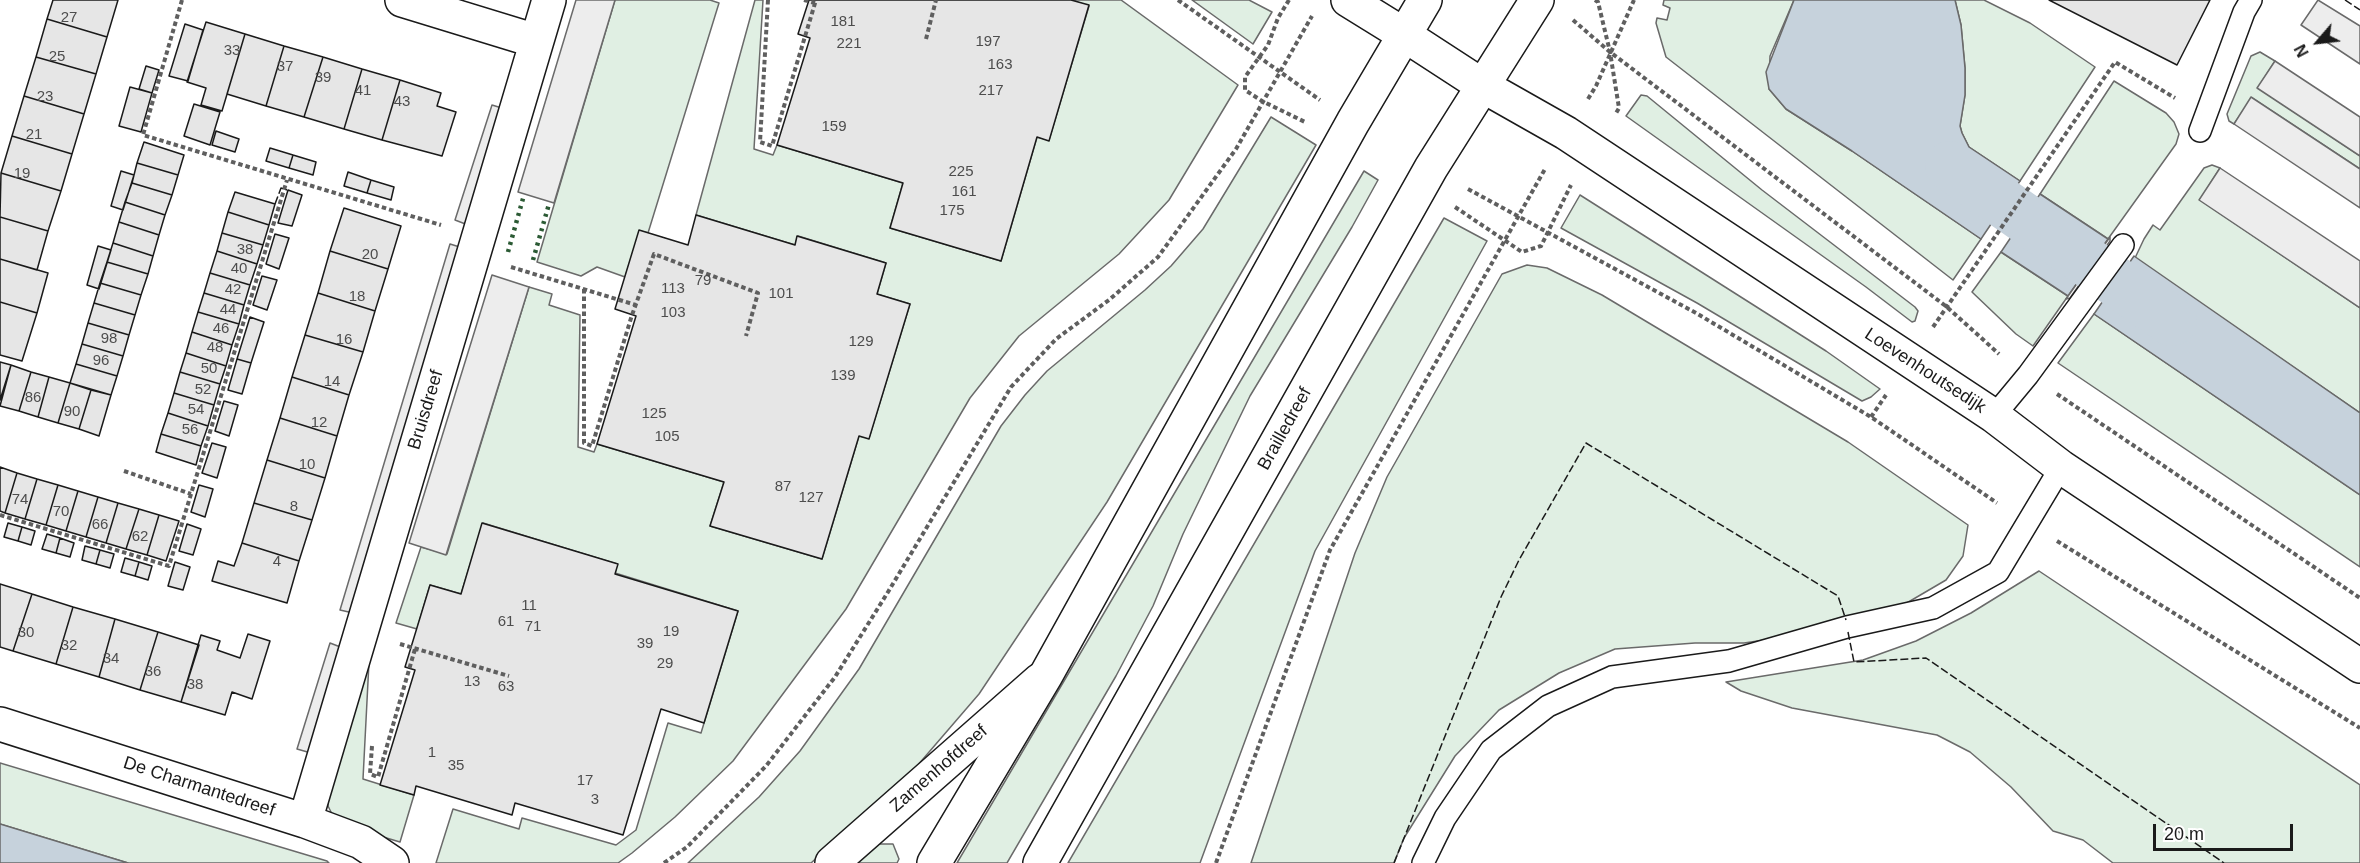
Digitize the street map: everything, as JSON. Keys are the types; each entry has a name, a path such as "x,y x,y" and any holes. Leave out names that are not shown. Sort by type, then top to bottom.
{"street":[{"path":"402,0 536,41"},
{"name":"Bruisdreef","path":"305,821 549,0"},
{"name":"Loevenhoutsedijk","path":"1348,0 1483,86 1566,133 1994,416 2061,467 2360,666"},
{"path":"934,863 1046,675 1403,34 1425,0"},
{"name":"Brailledreef","path":"1040,863 1431,168 1537,0"},
{"name":"Zamenhofdreef","path":"832,863 1046,675"},
{"name":"De Charmantedreef","path":"0,724 305,821 361,842 392,863"}],"lane":[{"path":"2203,124 2244,12 2251,0"},
{"path":"1994,416 2078,309 2123,245"},
{"path":"1423,863 1445,818 1491,750 1548,706 1612,677 1729,661 1847,627 1933,608 1998,572 2029,524 2061,467"}],"path":[{"path":"182,0 142,135 287,180 476,246 585,290 636,305"},
{"path":"768,0 760,142 772,146 816,2 804,0"},
{"path":"926,39 936,0"},
{"path":"1178,0 1279,72"},
{"path":"1595,0 1598,2 1610,52"},
{"path":"1610,52 1634,0"},
{"path":"664,863 687,847 773,757 835,677 1011,387 1056,339 1109,300 1158,257 1236,149 1316,9"},
{"path":"1571,19 1610,52 1947,307 2001,356 2360,598"},
{"path":"1990,245 2115,62 2203,124"},
{"path":"0,515 169,566 287,180"},
{"path":"1216,863 1330,550 1518,218 1696,313 1871,417 2029,524 2360,728"},
{"path":"585,290 584,443 592,446 654,254 758,293 746,336"},
{"path":"124,471 191,494"},
{"path":"373,740 370,774 378,777 413,648 509,676"}],"green space":[{"path":"615,0 710,0 719,3 648,233 640,231 625,277 597,267 581,276 537,262"},
{"path":"755,0 763,0 754,149 773,155 777,145 903,183 890,228 1001,261 1037,137 1049,140 1089,6 1071,0 1121,0 1238,85 1169,200 1119,254 1019,336 970,398 846,609 733,761 675,817 618,863 436,863 453,809 519,829 522,818 616,845 636,830 668,723 701,733 738,611 615,573 617,564 483,523 461,594 430,585 417,629 396,623 421,547 447,554 529,287 552,294 549,305 580,315 578,447 594,452 597,444 724,482 710,526 822,559 859,436 869,438 910,304 877,294 886,263 798,236 795,245 696,215"},
{"path":"1192,0 1249,0 1272,12 1253,44"},
{"path":"1664,0 1794,0 1770,56 1769,89 1786,109 1981,239 1953,280 1666,57 1656,23 1657,18 1667,20 1670,8 1663,5"},
{"path":"1955,0 1984,0 2030,23 2095,67 2020,181 1969,147 1962,133 1960,126 1965,95 1965,68 1961,25"},
{"path":"2260,52 2275,61 2258,88 2360,156 2360,169 2252,98 2234,124 2229,121 2227,114 2251,56"},
{"path":"2114,81 2166,113 2174,122 2179,134 2176,144 2108,239 2040,194"},
{"path":"1641,95 1647,96 1762,190 1915,307 1918,311 1915,321 1912,322 1626,116"},
{"path":"1271,117 1316,145 1107,502 979,694 911,773 811,863 688,863 759,797 800,751 859,669 1001,426 1025,395 1047,371 1171,266 1203,229"},
{"path":"2212,165 2220,168 2200,200 2360,308 2360,413 2135,258 2153,225 2160,230 2204,168"},
{"path":"1364,171 1378,180 1250,396 1183,534 1153,606 1116,676 1007,863 957,863"},
{"path":"1580,195 1826,351 1880,389 1862,401 1697,303 1561,228"},
{"path":"1444,218 1487,241 1315,551 1200,863 1068,863"},
{"path":"2001,252 2068,296 2033,346 2016,334 1972,292"},
{"path":"1527,265 1547,268 1602,295 1848,442 1968,525 1963,556 1946,580 1905,604 1820,632 1744,643 1695,643 1615,649 1559,673 1499,710 1455,756 1404,838 1394,863 1251,863 1355,553 1387,477 1502,274"},
{"path":"2094,314 2360,495 2360,567 2058,363"},
{"path":"2039,571 2360,785 2360,863 2113,863 2083,840 2053,831 2011,787 1970,752 1937,735 1792,708 1741,691 1726,682 1863,660 1916,641 1971,613"},
{"path":"369,662 363,779 414,795 400,842 346,826 333,816 328,806 328,795"},
{"path":"0,763 329,863 128,863 0,824"},
{"path":"879,844 893,844 899,859 897,863 856,863"}],"shaded area":[{"path":"576,0 615,0 554,203 518,192"},
{"path":"1794,0 1955,0 1961,25 1965,68 1965,95 1960,126 1962,133 1969,147 2020,181 1981,239 1786,109 1769,89 1766,72"},
{"path":"2318,0 2360,26 2360,64 2301,25"},
{"path":"2275,61 2360,117 2360,156 2257,88"},
{"path":"2251,97 2360,169 2360,208 2234,124"},
{"path":"492,105 505,109 468,225 455,220"},
{"path":"2220,168 2360,261 2360,308 2199,200"},
{"path":"2040,194 2108,239 2068,296 2001,252"},
{"path":"450,244 463,248 353,613 340,610"},
{"path":"2134,256 2360,413 2360,495 2094,314"},
{"path":"492,275 529,287 446,555 409,543"},
{"path":"330,643 343,648 311,753 297,749"},
{"path":"0,824 128,863 0,863"}],"pier":[{"path":"2110,237 2110,241 2070,298 2066,299"}],"building":[{"path":"53,0 118,0 107,37 47,19"},
{"path":"809,0 1071,0 1089,5 1049,141 1037,137 1001,261 890,228 903,183 777,145 810,38 798,34"},
{"path":"2049,0 2210,0 2177,65"},
{"path":"47,19 107,37 96,74 36,57"},
{"path":"206,22 245,34 222,111 201,105 206,88 187,82"},
{"path":"185,24 203,30 188,81 169,76"},
{"path":"245,34 284,46 266,106 227,94"},
{"path":"284,46 323,57 304,117 266,106"},
{"path":"36,57 96,74 84,114 24,96"},
{"path":"323,57 362,69 344,129 304,117"},
{"path":"146,66 159,70 152,93 139,89"},
{"path":"362,69 400,80 382,140 344,129"},
{"path":"400,80 441,93 437,106 456,112 442,156 382,140"},
{"path":"130,87 152,93 141,132 119,126"},
{"path":"24,96 84,114 72,154 12,136"},
{"path":"194,104 220,112 210,145 184,136"},
{"path":"216,131 239,139 235,152 212,145"},
{"path":"12,136 72,154 61,191 1,173"},
{"path":"144,142 184,155 178,175 137,163"},
{"path":"270,148 293,155 289,168 266,161"},
{"path":"293,155 316,162 313,175 289,168"},
{"path":"137,163 178,175 172,195 132,183"},
{"path":"121,171 134,175 123,210 111,206"},
{"path":"348,172 371,180 367,193 344,186"},
{"path":"1,173 61,191 48,231 0,217"},
{"path":"371,180 394,187 391,200 367,193"},
{"path":"132,183 172,195 165,215 125,202"},
{"path":"288,190 302,195 292,226 278,223"},
{"path":"235,192 275,204 269,225 228,212"},
{"path":"125,202 165,215 159,235 119,222"},
{"path":"344,208 401,226 388,269 330,251"},
{"path":"228,212 269,225 263,245 222,233"},
{"path":"696,215 795,245 797,236 886,263 877,294 910,304 869,439 859,436 822,559 710,526 724,482 597,444 636,316 615,309 639,230 688,245"},
{"path":"0,217 48,231 37,270 0,259"},
{"path":"119,222 159,235 153,256 113,243"},
{"path":"222,233 263,245 257,264 217,251"},
{"path":"275,234 289,238 279,269 266,264"},
{"path":"113,243 153,256 148,274 107,262"},
{"path":"98,246 111,250 99,289 87,285"},
{"path":"217,251 257,264 250,285 210,273"},
{"path":"330,251 388,269 375,311 318,293"},
{"path":"0,259 48,273 37,313 0,302"},
{"path":"107,262 148,274 141,295 100,283"},
{"path":"210,273 250,285 244,305 204,293"},
{"path":"262,276 277,280 267,310 253,305"},
{"path":"100,283 141,295 135,315 94,303"},
{"path":"204,293 244,305 239,324 198,312"},
{"path":"318,293 375,311 363,352 305,335"},
{"path":"0,302 37,313 22,361 0,355"},
{"path":"94,303 135,315 129,335 88,323"},
{"path":"198,312 239,324 232,345 192,332"},
{"path":"250,317 264,322 251,363 237,359"},
{"path":"88,323 129,335 123,356 82,344"},
{"path":"192,332 232,345 226,366 186,353"},
{"path":"305,335 363,352 349,395 292,377"},
{"path":"82,344 123,356 117,376 76,364"},
{"path":"186,353 226,366 220,384 180,372"},
{"path":"237,359 251,363 242,394 228,390"},
{"path":"0,362 11,365 0,400"},
{"path":"76,364 117,376 111,395 70,383"},
{"path":"11,365 31,372 19,411 0,406"},
{"path":"31,372 49,377 38,417 19,411"},
{"path":"180,372 220,384 214,405 174,393"},
{"path":"49,377 70,383 58,423 38,417"},
{"path":"292,377 349,395 337,436 280,418"},
{"path":"70,383 91,390 79,429 58,423"},
{"path":"91,390 111,395 99,436 79,429"},
{"path":"174,393 214,405 208,426 168,413"},
{"path":"224,401 238,405 229,436 215,431"},
{"path":"168,413 208,426 201,446 161,434"},
{"path":"280,418 337,436 325,478 267,460"},
{"path":"161,434 201,446 196,465 156,452"},
{"path":"212,443 226,447 217,478 202,473"},
{"path":"267,460 325,478 312,520 254,503"},
{"path":"0,467 17,473 5,513 0,511"},
{"path":"17,473 37,479 25,519 5,513"},
{"path":"37,479 58,485 46,525 25,519"},
{"path":"58,485 78,491 66,531 46,525"},
{"path":"199,485 213,489 205,517 191,512"},
{"path":"78,491 98,497 86,537 66,531"},
{"path":"98,497 118,503 106,543 86,537"},
{"path":"118,503 139,509 126,549 106,543"},
{"path":"254,503 312,520 299,561 242,543"},
{"path":"139,509 159,515 147,555 126,549"},
{"path":"159,515 179,521 166,561 147,555"},
{"path":"8,523 22,527 18,541 4,537"},
{"path":"482,523 618,564 615,574 738,611 704,723 661,709 623,835 515,803 512,815 416,786 414,795 380,785 415,670 405,667 430,585 461,594"},
{"path":"187,524 201,529 193,555 179,551"},
{"path":"22,527 35,531 31,545 18,541"},
{"path":"47,534 60,538 56,553 42,549"},
{"path":"60,538 74,543 70,557 56,553"},
{"path":"242,543 299,561 287,603 212,581 218,561 234,566"},
{"path":"85,546 100,550 96,564 82,560"},
{"path":"100,550 114,554 110,568 96,564"},
{"path":"125,558 139,562 135,576 121,572"},
{"path":"139,562 152,566 148,580 135,576"},
{"path":"175,562 190,567 183,590 168,586"},
{"path":"0,584 32,594 13,651 0,647"},
{"path":"32,594 73,607 56,664 13,651"},
{"path":"73,607 115,619 99,677 56,664"},
{"path":"115,619 158,632 140,690 99,677"},
{"path":"158,632 199,645 181,702 140,690"},
{"path":"248,634 270,641 252,699 232,692 225,715 181,702 201,635 220,641 217,650 240,658"}],"waterway":[{"path":"1950,166 2172,321"}],"hedge":[{"path":"508,252 524,195"},
{"path":"533,260 549,204"}],"fence":[{"path":"2345,0 2360,10"},
{"path":"275,204 281,188 287,190"},
{"path":"1394,863 1501,597 1519,560 1586,443 1838,596 1846,620"},
{"path":"1848,632 1854,662 1926,658 2224,863"}]}
